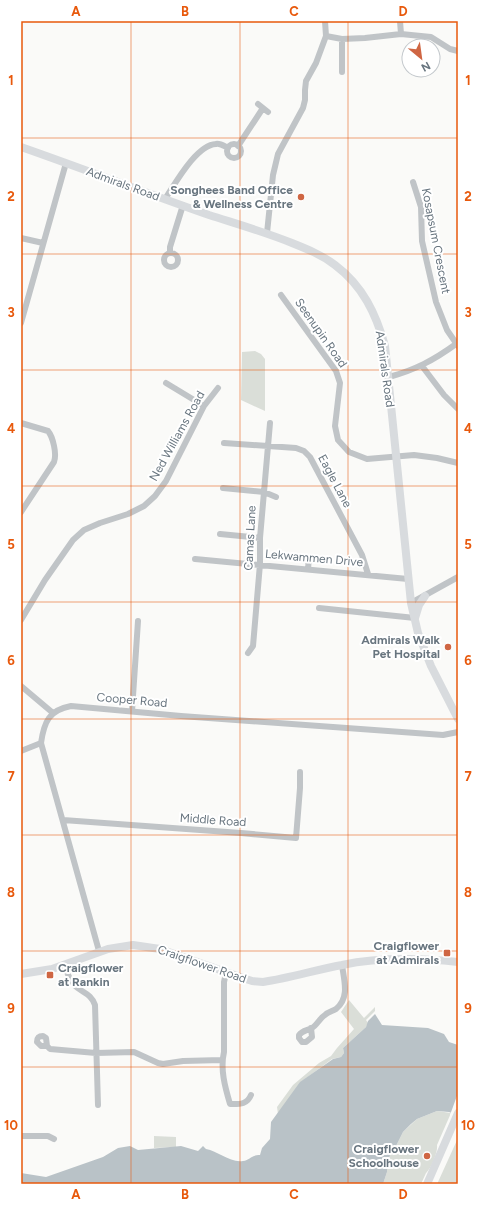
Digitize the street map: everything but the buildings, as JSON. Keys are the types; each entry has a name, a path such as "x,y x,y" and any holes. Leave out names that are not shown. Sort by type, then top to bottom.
{"main road":[{"name":"Admirals Road","path":"21,147 267,234 317,254 328,260 358,287 370,305 379,324 385,346 389,377 395,457 411,603 418,633 431,666 458,719"},
{"path":"415,618 419,605 426,596"},
{"name":"Craigflower Road","path":"21,974 40,972 99,951 133,945 160,949 226,973 252,981 263,982 342,965 379,960 403,958 458,962"},
{"path":"431,1184 454,1127 458,1113"},
{"path":"427,1184 458,1118"}],"street":[{"path":"267,234 273,175 278,154 303,108 306,81 316,62 326,36 325,21"},
{"path":"400,21 400,34"},
{"path":"326,36 342,39 373,38 400,34 431,37 450,49 458,51"},
{"path":"342,39 342,72"},
{"path":"238,146 263,108"},
{"path":"165,199 187,165 196,155 214,144 221,144 228,148"},
{"path":"232,144 238,146 240,152 235,158 228,155 228,148 232,144"},
{"path":"21,323 66,163"},
{"name":"Kosapsum Crescent","path":"413,182 421,208 422,241 434,294 447,330 457,345"},
{"path":"170,253 170,247 182,205"},
{"path":"21,238 43,243"},
{"name":"Seenupin Road","path":"281,295 336,371 340,383 335,426 338,440 349,452 367,459 414,456 437,458 458,463"},
{"path":"389,377 422,366 457,345"},
{"path":"422,366 444,395 458,409"},
{"path":"166,383 204,406"},
{"name":"Ned Williams Road","path":"21,620 45,580 73,540 84,530 128,514 144,506 155,496 166,481 204,406 218,388"},
{"path":"21,423 48,431 55,456 54,462 21,512"},
{"name":"Camas Lane","path":"248,653 253,646 260,564 260,538 270,424"},
{"name":"Eagle Lane","path":"224,443 268,445 296,448 304,451 310,457 362,555 368,574"},
{"path":"223,488 264,492 276,497"},
{"path":"220,534 260,538"},
{"path":"308,569 309,557"},
{"name":"Lekwammen Drive","path":"195,559 408,578"},
{"path":"411,603 458,577"},
{"path":"319,608 415,618"},
{"path":"132,711 138,621"},
{"path":"21,686 53,713 43,727 42,743 99,951"},
{"name":"Cooper Road","path":"53,713 61,708 71,706 443,735 458,732"},
{"path":"21,750 42,743"},
{"name":"Middle Road","path":"63,820 296,838 300,794 300,772"},
{"path":"64,964 72,983 89,995 94,1002 98,1105"},
{"path":"311,1028 323,1016 334,1010 343,1001 345,986 342,965"},
{"path":"226,973 224,982 224,1052 222,1060 224,1085 230,1104 242,1104 250,1100 252,1095"},
{"path":"47,1046 50,1049 96,1053 134,1052 158,1064 183,1061 222,1060"},
{"path":"21,1136 48,1136 54,1139"}],"shaded area":[{"path":"255,351 261,354 265,359 265,411 241,400 242,352"},
{"path":"349,1000 364,1018 375,1007 375,1011 366,1020 368,1023 366,1027 343,1048 344,1053 341,1057 332,1059 301,1082 278,1114 277,1107 293,1085 319,1063 331,1056 354,1029 341,1012"},
{"path":"375,1014 382,1025 428,1028 444,1034 449,1042 458,1045 458,1118 449,1112 437,1111 417,1119 411,1124 403,1132 396,1146 391,1151 383,1184 21,1184 21,1173 46,1177 103,1157 118,1148 130,1146 138,1150 181,1146 198,1151 203,1146 206,1149 229,1159 238,1161 243,1161 260,1155 262,1148 270,1139 271,1122 300,1082 333,1059 341,1057 344,1053 343,1048 366,1027 368,1021"},
{"path":"437,1111 451,1113 437,1145 434,1160 421,1184 383,1184 391,1151 396,1146 403,1132 417,1119"},
{"path":"154,1136 176,1137 176,1147 154,1148"},
{"path":"458,1138 458,1184 438,1184 438,1182"}],"pier":[{"path":"458,1093 458,1120 450,1115"}],"place":[{"name":"Songhees Band Office & Wellness Centre","path":"301,197"},
{"name":"Admirals Walk Pet Hospital","path":"448,647"},
{"name":"Craigflower at Admirals","path":"447,953"},
{"name":"Craigflower at Rankin","path":"50,975"},
{"name":"Craigflower Schoolhouse","path":"427,1156"}]}
